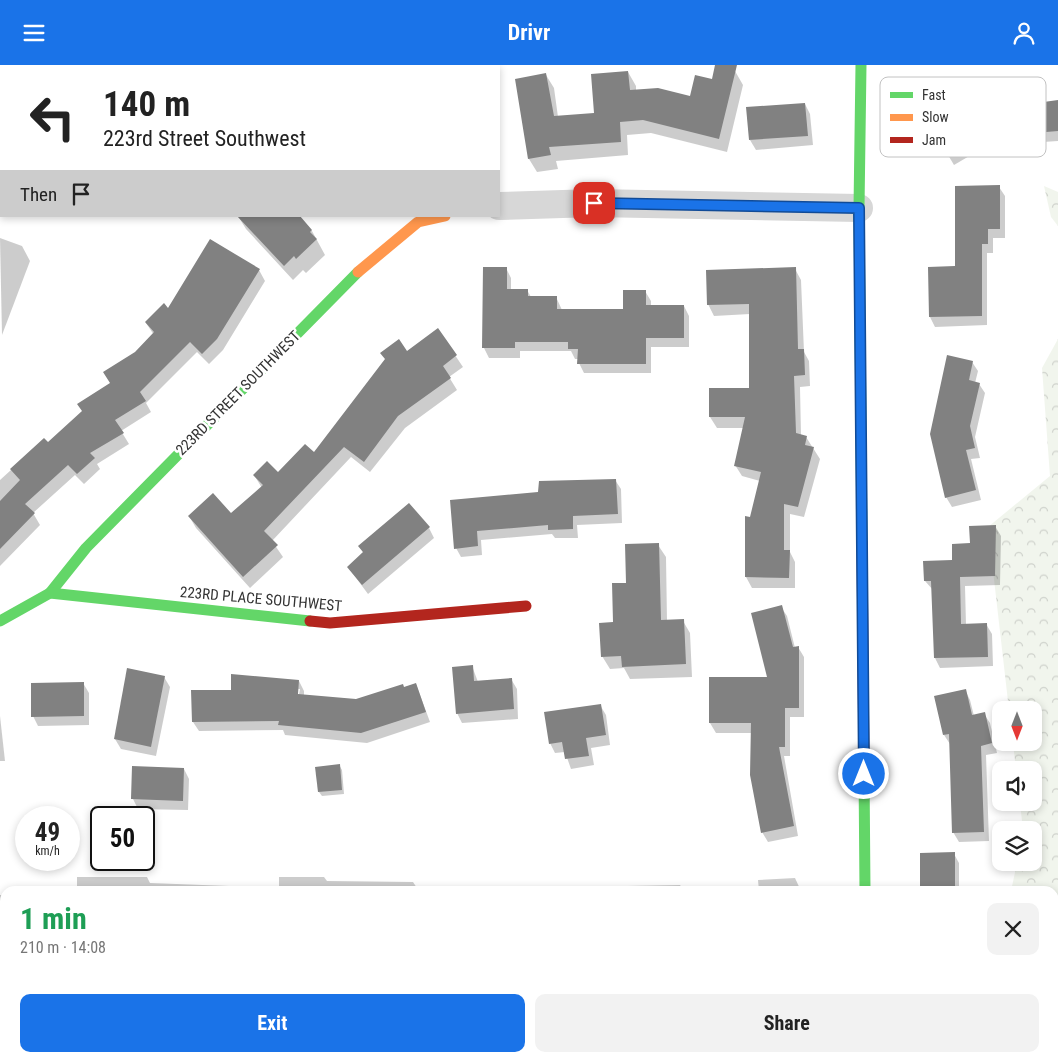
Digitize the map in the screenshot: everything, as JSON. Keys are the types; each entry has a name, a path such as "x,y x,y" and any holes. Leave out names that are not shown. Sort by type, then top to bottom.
{"street":[{"path":"861,65 859,208 865,886"},
{"path":"500,206 594,203 859,208"},
{"name":"223RD STREET SOUTHWEST","path":"50,593 86,548 362,268 418,222 440,217"},
{"path":"0,621 50,593"},
{"name":"223RD PLACE SOUTHWEST","path":"50,593 330,623 526,606"}],"green space":[{"path":"1044,186 1058,192 1058,226 1051,217"},
{"path":"1058,339 1058,886 1012,886 1015,871 1042,871 1042,821 1022,821 1021,811 1042,811 1042,761 1015,761 1014,751 1042,751 1042,701 1008,701 988,527 1050,476 1042,368"}],"building":[{"path":"715,65 737,65 719,139 643,120 620,122 621,142 549,147 551,155 528,159 515,79 546,73 554,116 594,113 591,74 628,71 630,90 658,88 690,96 695,75 712,79"},
{"path":"1058,100 1058,131 1046,132 1046,102"},
{"path":"805,103 808,136 749,140 746,107"},
{"path":"1000,185 1000,229 988,229 988,244 982,244 982,316 929,317 928,267 955,266 955,186"},
{"path":"238,217 301,217 312,230 310,232 317,239 296,259 294,256 284,266"},
{"path":"210,239 260,269 217,339 202,354 190,342 140,392 146,401 115,420 124,433 90,453 95,458 77,474 68,465 25,504 35,513 0,549 0,501 20,480 10,469 44,438 48,442 82,411 77,404 110,383 103,372 135,352 154,332 145,322 164,303 168,308"},
{"path":"483,267 507,267 507,289 528,289 528,296 557,296 557,309 623,309 623,290 646,290 646,305 684,305 684,338 646,338 646,364 577,364 578,349 568,349 568,342 515,342 515,348 482,348"},
{"path":"796,267 798,349 804,349 805,375 794,376 796,433 807,436 805,445 814,447 798,507 784,504 784,550 790,550 789,578 745,577 745,516 750,517 761,472 734,466 745,417 709,417 709,388 749,388 749,304 707,305 706,270"},
{"path":"438,328 457,355 443,366 451,378 398,416 364,462 344,447 264,531 278,545 243,577 188,516 213,493 231,513 263,485 253,475 267,461 278,472 305,444 314,452 385,359 380,353 399,339 407,351"},
{"path":"947,355 973,361 969,380 980,383 970,426 975,448 966,450 976,490 945,498 930,434"},
{"path":"616,479 618,514 573,516 573,529 548,530 548,525 477,531 478,546 454,549 450,500 538,492 539,481"},
{"path":"409,503 430,527 362,585 347,567 363,552 358,546"},
{"path":"996,525 995,576 960,577 961,624 987,623 988,657 934,658 931,581 924,581 923,561 952,560 952,544 970,543 969,526"},
{"path":"659,543 661,620 684,619 686,664 622,667 621,656 601,657 599,623 613,622 612,583 626,583 625,544"},
{"path":"782,605 793,647 799,646 799,708 785,708 785,747 779,747 794,826 761,833 750,775 751,723 709,723 709,677 767,677 751,613"},
{"path":"473,665 474,681 512,678 514,709 456,714 452,667"},
{"path":"127,668 165,676 151,747 114,739"},
{"path":"231,674 299,680 298,694 356,699 403,684 404,687 416,683 426,712 361,733 278,725 279,721 192,722 191,690 231,690"},
{"path":"84,682 84,716 31,717 31,683"},
{"path":"966,689 972,715 985,712 992,743 981,746 984,832 952,833 949,734 943,735 934,696"},
{"path":"601,704 606,735 586,738 589,756 565,759 562,742 549,744 544,712"},
{"path":"340,764 342,790 318,792 315,767"},
{"path":"132,766 184,768 183,801 131,799"},
{"path":"955,852 955,886 920,886 920,853"}],"traffic: fast":[{"path":"861,65 859,208 862,543"},
{"path":"50,593 86,548 358,272"},
{"path":"0,621 50,593 310,621"},
{"path":"864,771 865,886"}],"traffic: slow":[{"path":"358,272 418,222 440,217"}],"traffic: jam":[{"path":"862,543 864,771"},
{"path":"310,621 330,623 526,606"}],"route":[{"path":"594,203 859,208 864,774"}]}
